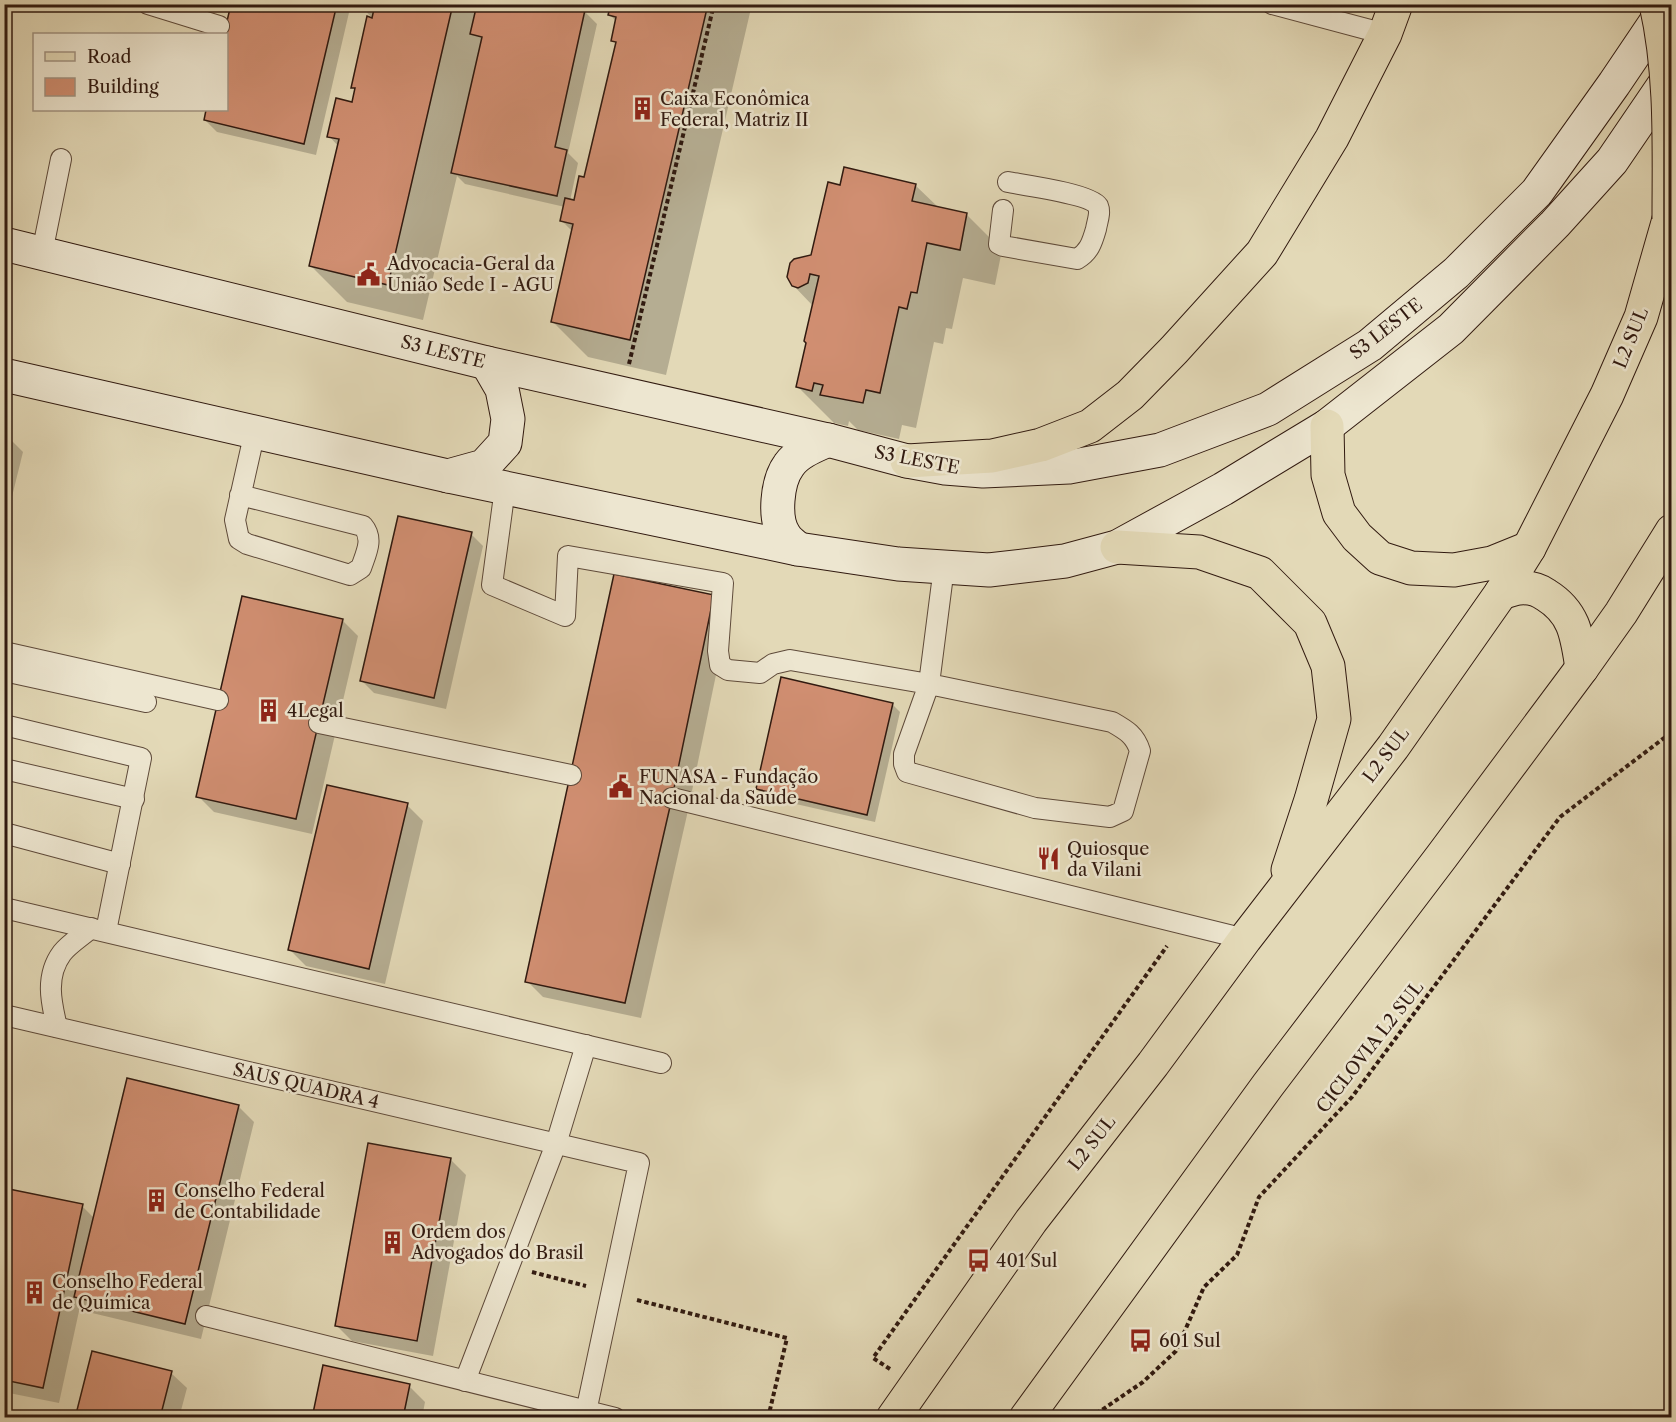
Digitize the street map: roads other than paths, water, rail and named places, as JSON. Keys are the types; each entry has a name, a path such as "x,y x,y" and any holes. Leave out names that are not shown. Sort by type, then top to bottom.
{"main road":[{"name":"L2 SUL","path":"892,1418 1031,1221 1393,747 1501,593 1529,548 1607,395 1641,317 1669,219 1669,117 1661,27 1656,4"},
{"name":"S3 LESTE","path":"4,244 487,363 828,440 907,461 945,468 984,471 1069,467 1160,450 1268,409 1370,345 1456,273 1537,192 1668,4"},
{"path":"907,461 992,456 1041,445 1090,426 1130,395 1262,253 1332,138 1390,19"},
{"path":"4,375 448,476 798,549 898,564 989,570 1065,561 1117,547 1223,489 1327,426 1451,329 1547,232 1612,161 1671,73"},
{"path":"448,476 484,466 505,442 508,419 502,389 487,363"},
{"path":"1327,426 1328,475 1339,513 1357,537 1380,558 1411,568 1454,570 1492,563 1529,548"},
{"path":"798,549 785,536 778,520 778,489 789,465 804,452 828,440"},
{"path":"1026,1418 1268,1085 1582,668 1621,613 1671,531"},
{"path":"1117,547 1199,552 1260,573 1310,623 1328,666 1334,719 1311,800 1280,893"},
{"path":"1621,613 1671,567"},
{"path":"1501,593 1521,587 1539,590 1560,603 1572,620 1578,639 1582,668"}],"lane":[{"path":"148,4 219,26"},
{"path":"1272,4 1390,19"},
{"path":"42,254 61,159"},
{"path":"1003,210 999,244 1077,259 1086,254 1092,242 1100,213 1093,201 1080,196 1008,182"},
{"path":"240,495 363,526 370,539 361,568 350,575 247,544 239,539 235,520 240,495 255,431"},
{"path":"505,488 492,585 565,615 568,555 723,583 718,651 720,665 728,670 760,674 773,664 790,660 929,684 1112,722 1131,733 1140,751 1123,812 1110,817 1035,808 907,772 904,754 929,684 944,567"},
{"path":"4,652 218,700"},
{"path":"4,671 147,702"},
{"path":"319,723 571,775"},
{"path":"4,725 139,757 142,761 120,864 99,930 62,953 51,976 49,996 57,1027"},
{"path":"4,769 134,800"},
{"path":"672,798 1245,939"},
{"path":"4,833 120,864"},
{"path":"4,908 661,1063"},
{"name":"SAUS QUADRA 4","path":"4,1015 639,1162 586,1412"},
{"path":"465,1381 556,1144 586,1045"},
{"path":"206,1316 615,1418"}],"place":[{"name":"Caixa Econômica Federal, Matriz II","path":"642,109"},
{"name":"Advocacia-Geral da União Sede I - AGU","path":"369,274"},
{"name":"4Legal","path":"269,711"},
{"name":"FUNASA - Fundação Nacional da Saúde","path":"621,787"},
{"name":"Quiosque da Vilani","path":"1049,859"},
{"name":"Conselho Federal de Contabilidade","path":"156,1201"},
{"name":"Ordem dos Advogados do Brasil","path":"393,1242"},
{"name":"401 Sul","path":"978,1261"},
{"name":"Conselho Federal de Química","path":"34,1292"},
{"name":"601 Sul","path":"1141,1341"}]}
